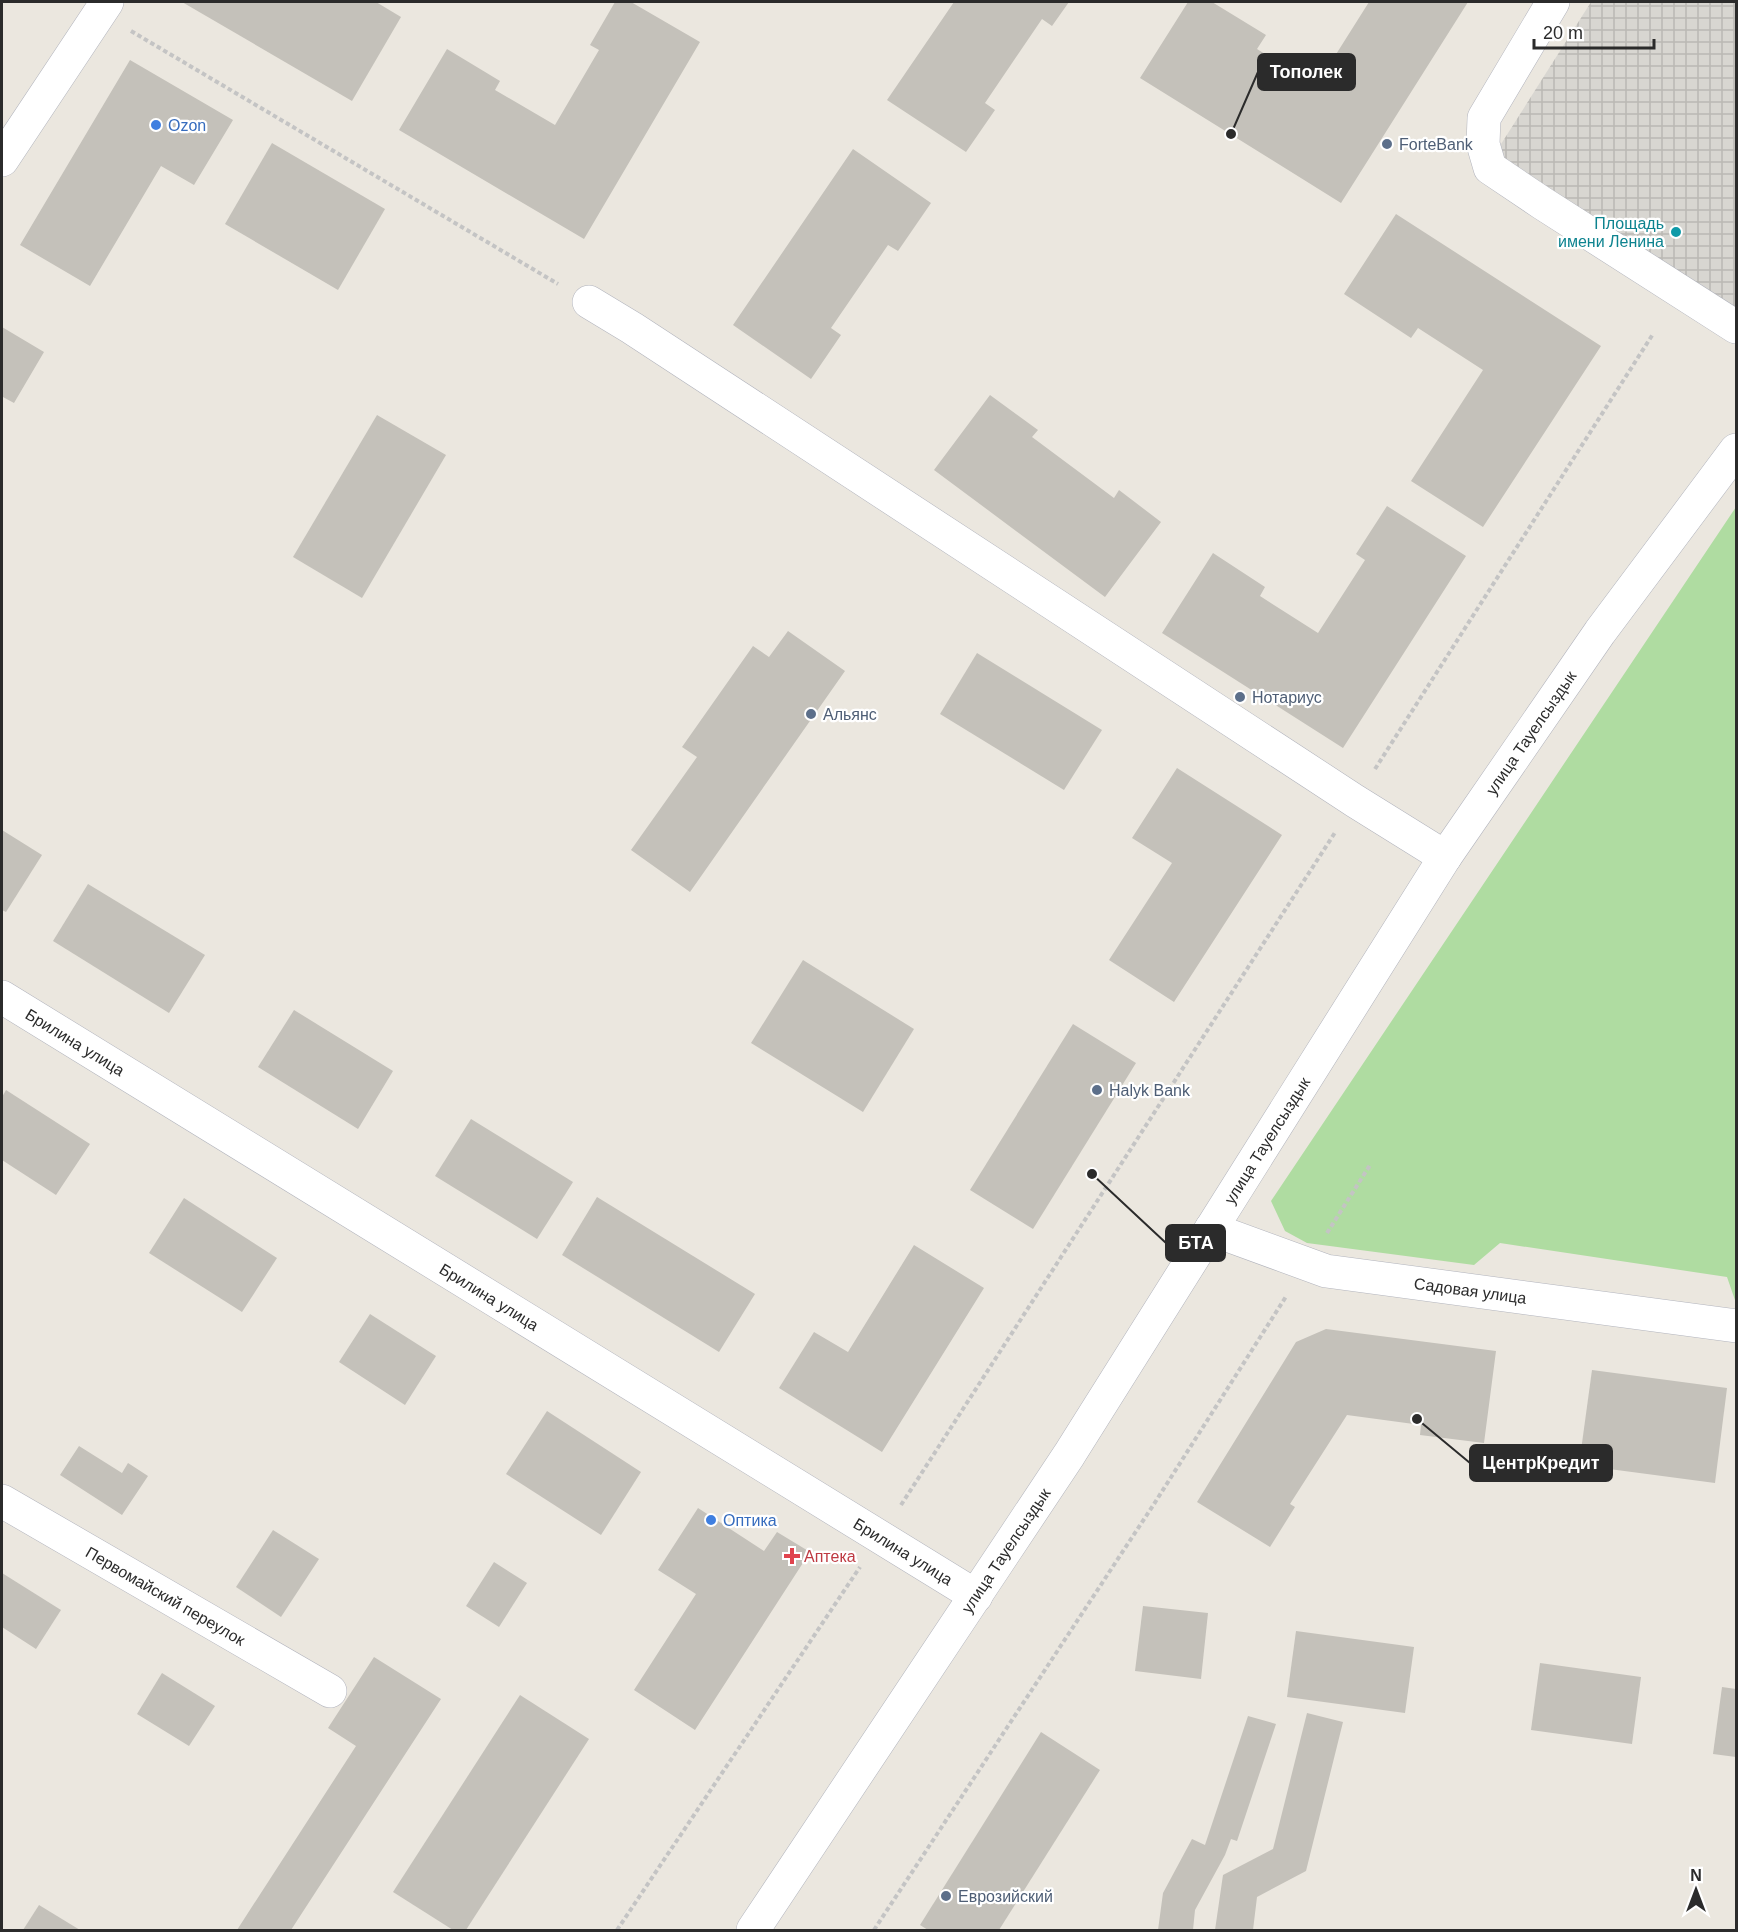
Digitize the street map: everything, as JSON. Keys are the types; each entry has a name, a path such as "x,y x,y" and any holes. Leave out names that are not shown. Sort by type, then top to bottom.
{"street":[{"path":"1553,2 1484,118 1483,144 1490,168 1737,327"},
{"path":"2,160 95,5"},
{"path":"589,302 682,360 1355,801 1445,857"},
{"name":"улица Тауелсыздык","path":"753,1930 1069,1455 1445,857 1600,632 1737,450"},
{"name":"Брилина улица","path":"2,997 976,1596"},
{"name":"Садовая улица","path":"1211,1229 1326,1271 1737,1326"},
{"name":"Первомайский переулок","path":"2,1501 330,1691"}],"path":[{"path":"95,5 589,302"},
{"path":"617,1930 880,1537 1653,334"},
{"path":"874,1930 1154,1504 1370,1165"}],"green space":[{"path":"1736,507 1736,1303 1727,1277 1500,1243 1474,1265 1307,1243 1285,1231 1271,1201"}],"shaded area":[{"name":"Площадь имени Ленина","path":"1591,2 1736,2 1736,313 1496,152"}],"building":[{"path":"182,2 376,2 401,17 352,101"},
{"path":"615,2 631,2 700,42 584,239 399,130 447,49 500,81 495,90 555,125 599,50 590,45"},
{"path":"954,2 1069,2 1052,26 1042,19 985,103 995,110 966,152 887,100"},
{"path":"1188,2 1212,2 1266,35 1257,49 1316,86 1369,2 1468,2 1341,203 1140,78"},
{"path":"130,60 233,120 194,185 161,166 90,286 20,245"},
{"path":"272,143 385,209 338,290 225,224"},
{"path":"853,149 931,203 898,251 888,245 831,328 841,335 811,379 733,325"},
{"path":"1396,214 1601,346 1483,527 1411,481 1483,370 1418,328 1411,338 1344,294"},
{"path":"2,327 44,352 14,403 3,397 2,400"},
{"path":"990,395 1038,430 1032,437 1114,498 1119,490 1161,522 1105,597 934,470"},
{"path":"377,415 446,455 362,598 293,557"},
{"path":"1387,506 1466,556 1343,748 1162,633 1213,553 1265,587 1260,596 1318,633 1365,560 1356,554"},
{"path":"788,631 845,671 690,892 631,850 697,757 682,747 753,646 769,657"},
{"path":"977,653 1102,730 1064,790 940,714"},
{"path":"1177,768 1282,835 1174,1002 1109,960 1172,863 1132,838"},
{"path":"2,830 42,855 6,912 2,910"},
{"path":"88,884 205,955 169,1013 53,941"},
{"path":"803,960 914,1029 863,1112 751,1043"},
{"path":"294,1010 393,1071 358,1129 258,1067"},
{"path":"1073,1024 1136,1063 1033,1229 970,1190"},
{"path":"6,1090 90,1144 56,1195 2,1160 2,1097"},
{"path":"471,1119 573,1182 537,1239 435,1176"},
{"path":"597,1197 755,1294 719,1352 562,1255"},
{"path":"184,1198 277,1258 242,1312 149,1253"},
{"path":"914,1245 984,1288 882,1452 779,1388 814,1332 848,1352"},
{"path":"370,1314 436,1356 405,1405 339,1362"},
{"path":"1326,1329 1496,1351 1484,1443 1420,1435 1421,1425 1347,1415 1290,1504 1295,1507 1270,1547 1197,1502 1296,1342"},
{"path":"1592,1370 1727,1388 1715,1483 1579,1465"},
{"path":"547,1411 641,1472 601,1535 506,1474"},
{"path":"79,1446 122,1473 128,1463 148,1476 122,1515 60,1475"},
{"path":"698,1508 764,1551 777,1532 810,1552 695,1730 634,1690 696,1594 658,1570"},
{"path":"273,1530 319,1559 281,1617 236,1587"},
{"path":"494,1562 527,1583 499,1627 466,1606"},
{"path":"2,1573 61,1610 36,1649 2,1627"},
{"path":"1143,1606 1208,1613 1201,1679 1135,1671"},
{"path":"1296,1631 1414,1647 1405,1713 1287,1697"},
{"path":"374,1657 441,1699 291,1930 237,1930 356,1746 328,1728"},
{"path":"1540,1663 1641,1677 1632,1744 1531,1730"},
{"path":"162,1673 215,1706 189,1746 137,1714"},
{"path":"1722,1687 1736,1689 1736,1757 1713,1754"},
{"path":"520,1695 589,1739 466,1930 453,1930 393,1892"},
{"path":"1307,1713 1343,1722 1306,1871 1257,1897 1253,1930 1215,1930 1223,1875 1273,1849"},
{"path":"1248,1716 1276,1724 1237,1841 1231,1839 1225,1855 1195,1910 1193,1930 1158,1930 1163,1893 1192,1839 1205,1845"},
{"path":"1041,1732 1100,1770 999,1930 928,1930 920,1925"},
{"path":"39,1905 80,1930 23,1930"}],"place":[{"name":"Ozon","path":"156,125"},
{"name":"Тополек","path":"1231,134"},
{"name":"ForteBank","path":"1387,144"},
{"name":"Площадь имени Ленина","path":"1676,232"},
{"name":"Нотариус","path":"1240,697"},
{"name":"Альянс","path":"811,714"},
{"name":"Halyk Bank","path":"1097,1090"},
{"name":"БТА","path":"1092,1174"},
{"name":"ЦентрКредит","path":"1417,1419"},
{"name":"Оптика","path":"711,1520"},
{"name":"Аптека","path":"792,1556"},
{"name":"Еврозийский","path":"946,1896"}]}
